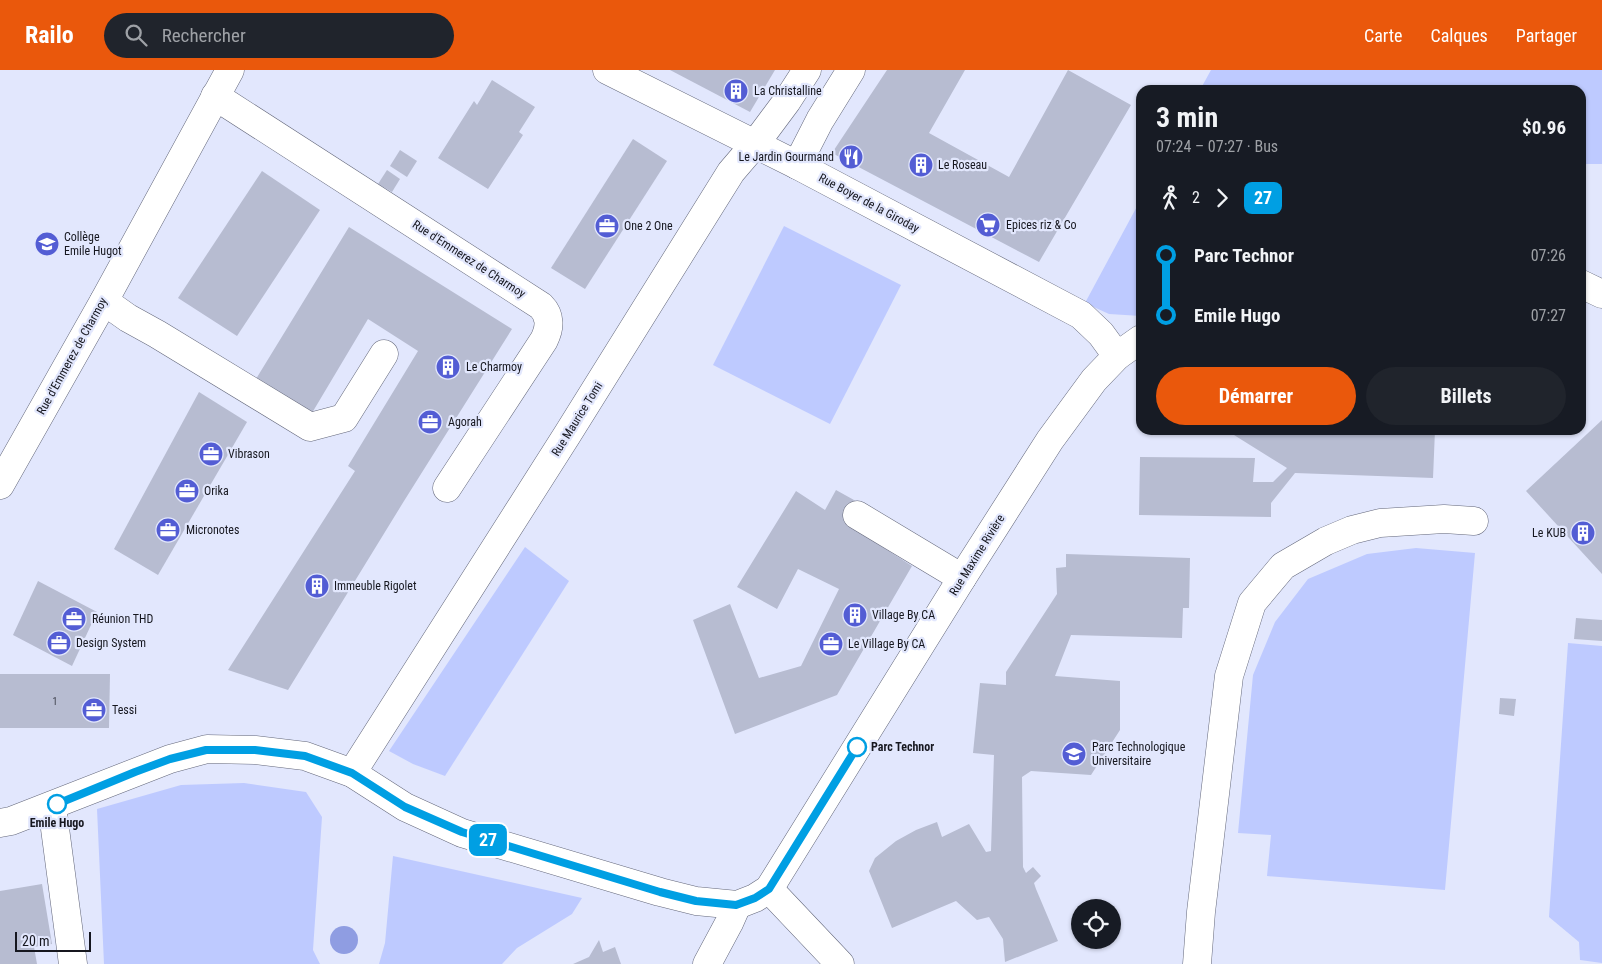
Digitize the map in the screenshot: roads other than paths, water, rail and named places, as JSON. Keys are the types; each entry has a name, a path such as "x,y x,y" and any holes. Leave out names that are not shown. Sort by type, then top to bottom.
{"street":[{"name":"Rue d'Emmerez de Charmoy","path":"0,484 104,301 230,70"},
{"name":"Rue Boyer de la Giroday","path":"607,70 797,165 1081,315 1101,334 1117,356"},
{"name":"Rue Maurice Tomi","path":"352,773 573,426 731,172 788,101 807,70"},
{"path":"797,165 820,120 851,70"},
{"name":"Rue d'Emmerez de Charmoy","path":"215,96 546,311 549,325 544,340 447,488"},
{"path":"1586,286 1602,294"},
{"path":"104,301 128,318 310,427 344,418 384,354"},
{"name":"Rue Maxime Rivière","path":"769,889 1050,440 1094,380 1117,356 1136,343"},
{"path":"857,515 962,578"},
{"path":"1197,964 1201,912 1229,676 1252,603 1283,566 1326,541 1352,530 1380,523 1444,519 1474,521"},
{"path":"0,823 11,821 52,806 170,759 206,750 255,750 305,756 352,773 405,807 462,832 660,892 696,901 736,905 755,898 769,889 840,964"},
{"path":"52,806 73,964"},
{"path":"707,964 729,923 736,905"}],"place":[{"name":"La Christalline","path":"736,91"},
{"name":"Le Jardin Gourmand","path":"851,157"},
{"name":"Le Roseau","path":"921,165"},
{"name":"Epices riz & Co","path":"988,225"},
{"name":"One 2 One","path":"607,226"},
{"name":"Collège Emile Hugot","path":"47,244"},
{"name":"Le Charmoy","path":"448,367"},
{"name":"Agorah","path":"430,422"},
{"name":"Vibrason","path":"211,454"},
{"name":"Orika","path":"187,491"},
{"name":"Micronotes","path":"168,530"},
{"name":"Le KUB","path":"1583,533"},
{"name":"Immeuble Rigolet","path":"317,586"},
{"name":"Village By CA","path":"855,615"},
{"name":"Réunion THD","path":"74,619"},
{"name":"Design System","path":"59,643"},
{"name":"Le Village By CA","path":"831,644"},
{"name":"Tessi","path":"94,710"},
{"name":"Parc Technor","path":"857,747"},
{"name":"Parc Technologique Universitaire","path":"1074,754"},
{"name":"Emile Hugo","path":"57,804"}]}
